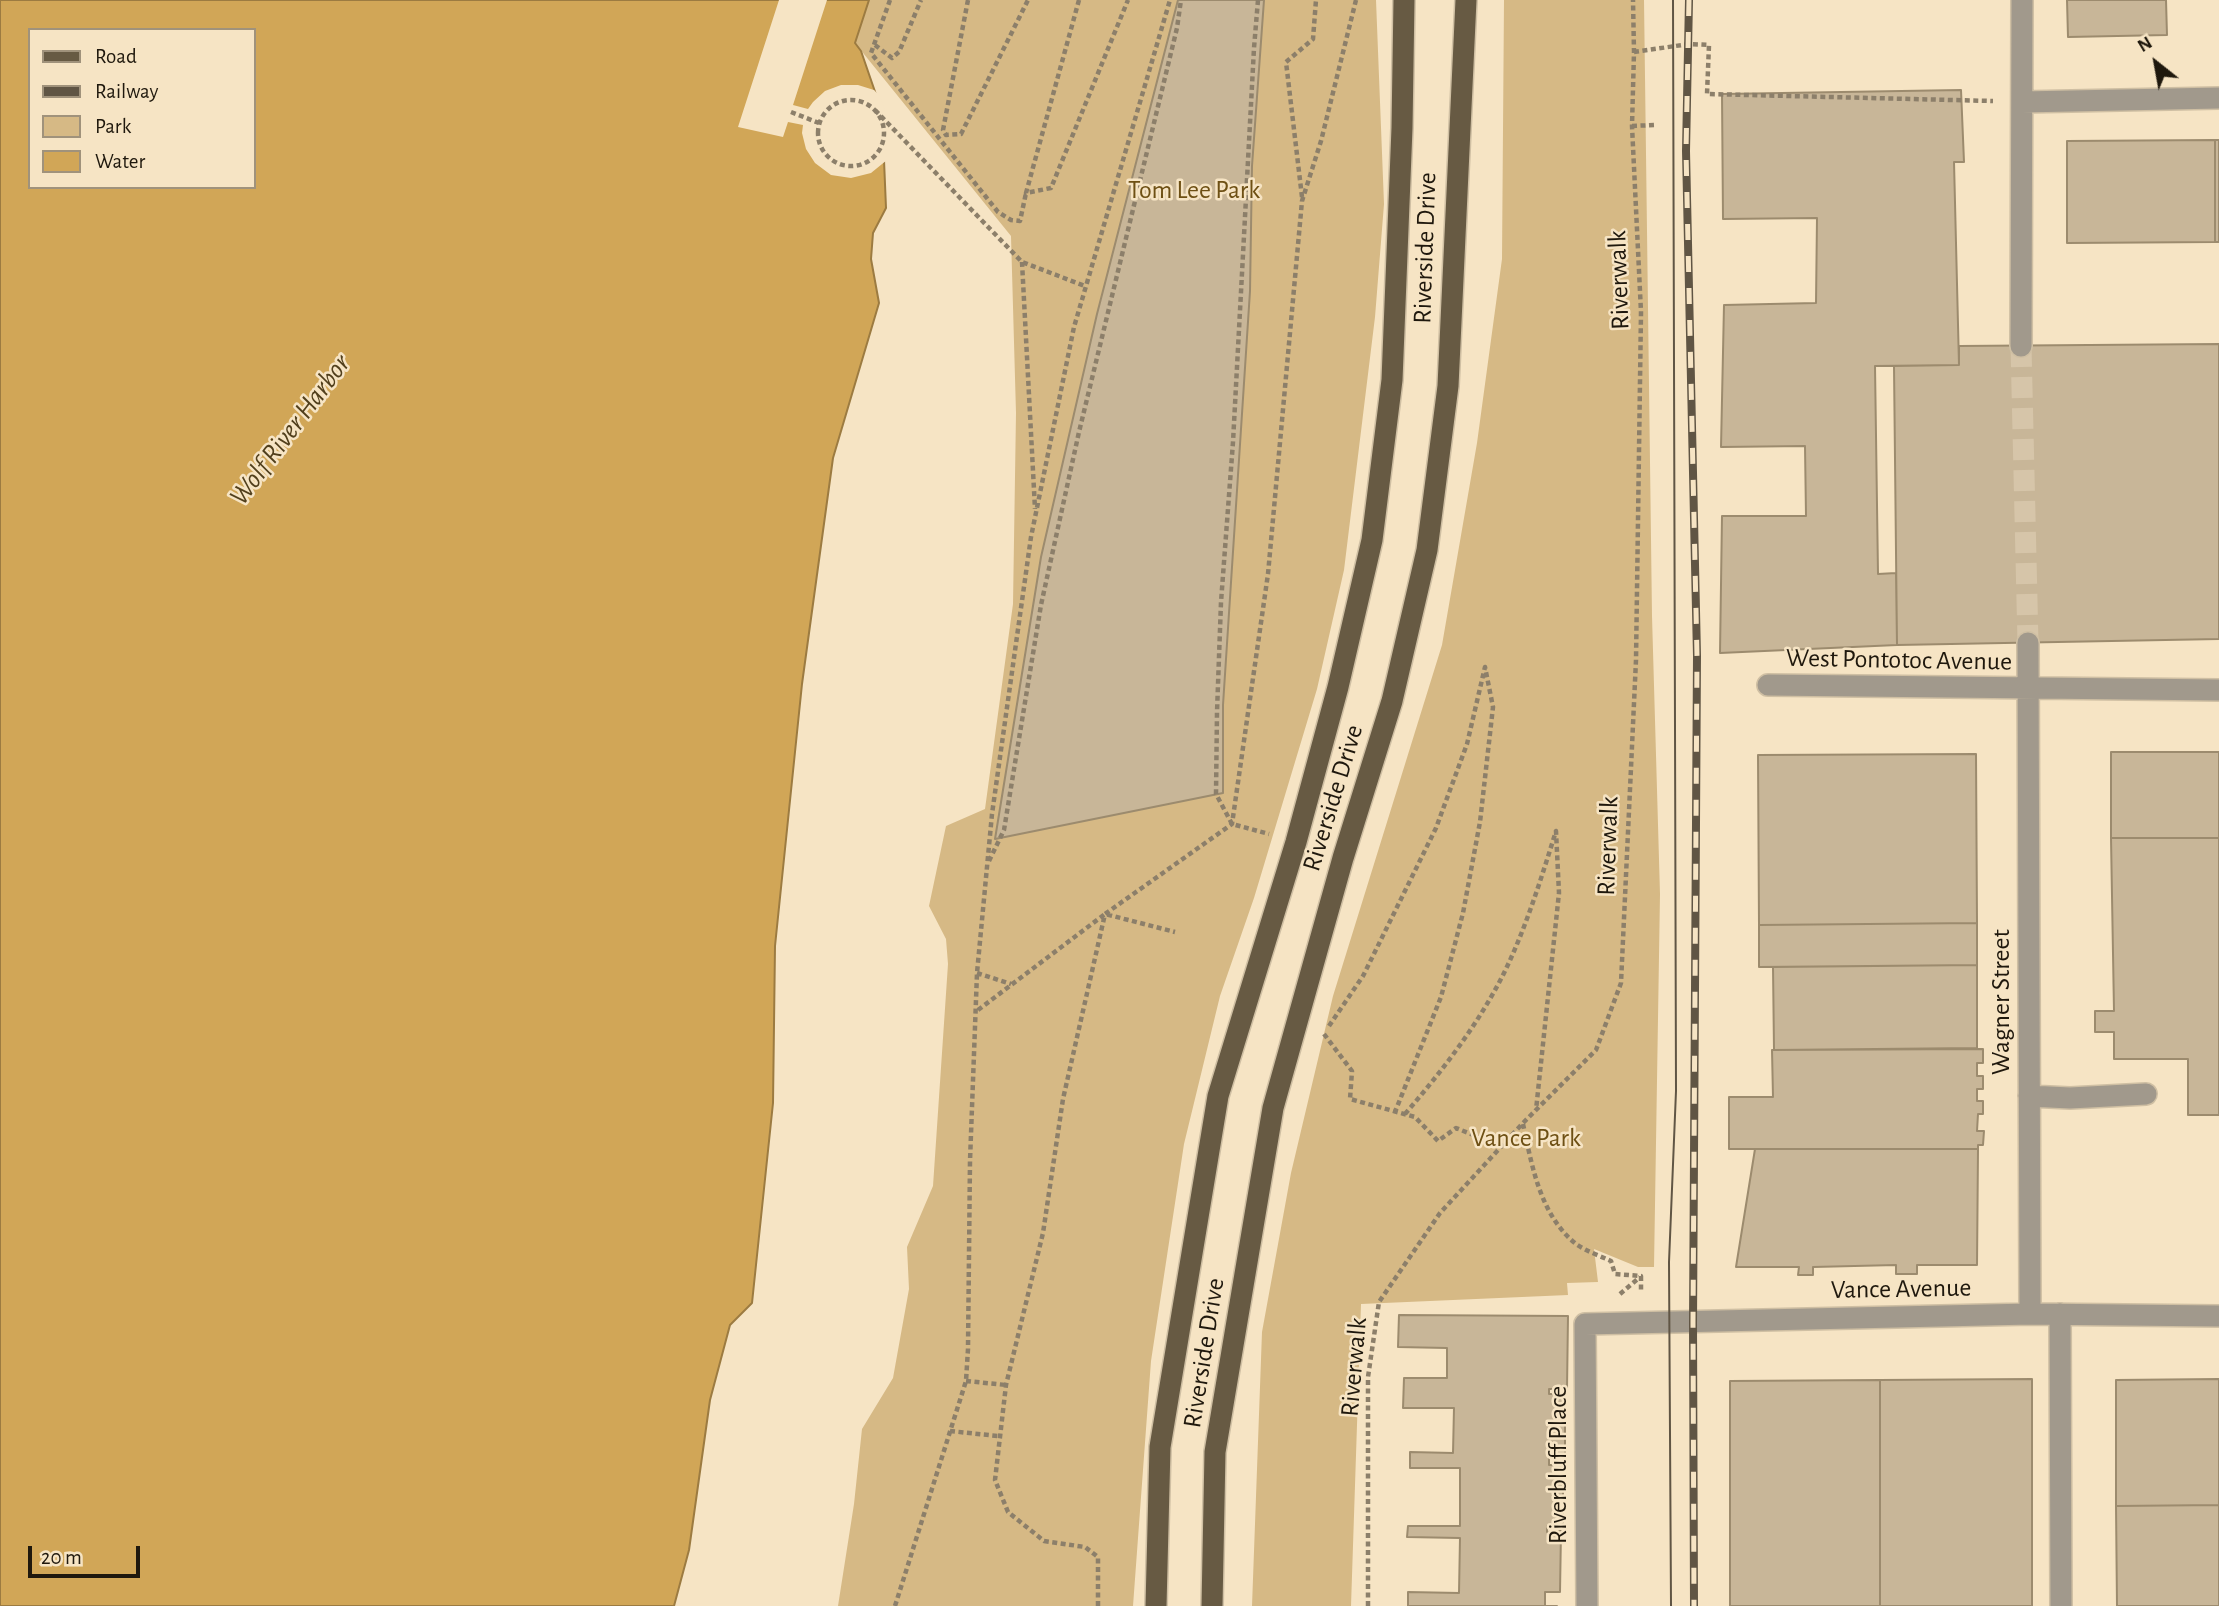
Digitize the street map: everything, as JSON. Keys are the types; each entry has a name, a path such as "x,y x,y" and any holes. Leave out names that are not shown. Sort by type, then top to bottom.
{"main road":[{"name":"Riverside Drive","path":"1156,1606 1160,1447 1218,1096 1299,831 1338,687 1372,540 1392,380 1404,0"},
{"name":"Riverside Drive","path":"1212,1606 1215,1452 1273,1108 1343,858 1392,701 1427,550 1448,386 1466,0"}],"street":[{"path":"2021,346 2022,0"},
{"path":"2022,102 2219,98"},
{"name":"Wagner Street","path":"2028,643 2030,1314"},
{"name":"West Pontotoc Avenue","path":"1768,685 2028,690 2219,690"},
{"path":"2029,1096 2070,1098 2146,1094"},
{"name":"Vance Avenue","path":"1585,1324 2030,1314 2219,1316"},
{"path":"2060,1314 2061,1606"},
{"name":"Riverbluff Place","path":"1585,1324 1587,1606"}],"path":[{"path":"890,0 871,53 998,212 1011,220 1020,221 1079,0"},
{"path":"875,45 892,58 899,52 921,0"},
{"path":"968,0 943,130 946,135 961,134 1028,0"},
{"path":"1026,193 1051,188 1128,0"},
{"path":"895,1606 966,1381 977,972 987,864 1012,666 1035,515 1074,327 1170,0"},
{"path":"987,864 1004,830 1044,592 1079,432 1177,28 1181,0"},
{"path":"1258,0 1233,442 1221,602 1216,794 1232,824 1273,835"},
{"path":"977,1011 1105,914 1232,824 1268,574 1302,201 1286,61 1313,39 1316,0"},
{"path":"1302,201 1321,141 1356,0"},
{"name":"Riverwalk","path":"1368,1606 1368,1377 1379,1302 1440,1213 1523,1123 1596,1050 1622,983 1636,660 1641,312 1632,126 1633,0"},
{"path":"1634,52 1689,44 1709,45 1707,94 2022,102"},
{"path":"875,110 883,125 882,142 873,157 858,165 841,165 826,156 818,141 819,123 828,108 843,100 860,101 875,110 1022,262 1085,286"},
{"path":"791,112 819,123"},
{"path":"1632,126 1654,125"},
{"path":"1022,262 1035,515"},
{"path":"1395,1112 1441,997 1463,913 1480,822 1493,707 1485,667 1467,744 1436,828 1363,976 1324,1034 1352,1071 1350,1099 1395,1112 1415,1117 1438,1141 1456,1128 1501,1146"},
{"path":"1405,1114 1450,1062 1504,974 1532,906 1556,831 1559,893 1536,1110"},
{"path":"1105,914 1175,932"},
{"path":"1098,1606 1098,1557 1085,1547 1044,1541 1008,1512 995,1480 1006,1385 1042,1233 1063,1099 1105,914"},
{"path":"977,972 1012,985"},
{"path":"1523,1123 1534,1175 1550,1216 1576,1244 1611,1261 1615,1274 1641,1276 1641,1322"},
{"path":"966,1381 1006,1385"},
{"path":"950,1431 998,1436"}],"green space":[{"name":"Tom Lee Park","path":"868,0 1376,0 1384,204 1375,317 1344,570 1317,689 1254,898 1220,996 1184,1144 1151,1361 1133,1606 838,1606 854,1504 862,1429 893,1378 909,1289 907,1247 933,1186 948,964 946,939 929,906 946,826 985,809 1013,604 1016,413 1011,236 855,43"},
{"name":"Vance Park","path":"1504,0 1644,0 1652,616 1660,894 1654,1267 1638,1267 1594,1249 1598,1282 1567,1283 1568,1295 1361,1304 1351,1606 1252,1606 1262,1332 1291,1173 1333,996 1442,645 1477,443 1502,259"}],"water":[{"name":"Wolf River Harbor","path":"0,0 869,0 855,43 861,51 882,112 886,208 873,233 871,259 879,303 833,458 802,684 775,946 773,1103 752,1303 730,1325 710,1400 689,1550 674,1606 0,1606"}],"pier":[{"path":"779,0 827,0 793,105 808,109 825,91 841,85 858,85 874,90 880,96 885,111 887,160 871,173 851,178 831,175 815,163 806,149 803,125 788,122 783,137 738,127"}],"building":[{"path":"1178,0 1264,0 1252,166 1250,291 1223,705 1223,793 995,839 1041,557 1097,314"},
{"path":"2067,0 2166,0 2167,35 2068,37"},
{"path":"1961,90 1964,162 1954,162 1959,365 1875,366 1878,574 1896,573 1897,645 1720,653 1722,516 1806,516 1805,446 1721,447 1724,305 1816,303 1817,218 1723,219 1722,94"},
{"path":"2215,140 2215,242 2067,243 2067,141"},
{"path":"2215,140 2219,140 2219,242 2215,242"},
{"path":"2219,344 2219,639 1897,645 1894,366 1959,365 1959,346"},
{"path":"2111,752 2219,752 2219,838 2111,838"},
{"path":"1976,754 1977,923 1759,925 1758,755"},
{"path":"2111,838 2219,838 2219,1115 2188,1115 2188,1059 2114,1059 2114,1032 2095,1032 2095,1011 2114,1011"},
{"path":"1977,923 1977,965 1759,967 1759,925"},
{"path":"1977,965 1977,1048 1774,1050 1773,967"},
{"path":"1983,1049 1983,1063 1977,1063 1977,1076 1983,1076 1983,1089 1977,1089 1977,1101 1983,1101 1983,1114 1978,1114 1977,1131 1984,1131 1983,1145 1978,1145 1978,1149 1729,1149 1729,1097 1773,1097 1772,1050"},
{"path":"1755,1149 1978,1149 1977,1265 1917,1265 1917,1274 1896,1274 1896,1265 1813,1267 1813,1275 1798,1275 1799,1267 1736,1267"},
{"path":"1399,1315 1568,1316 1567,1389 1549,1389 1549,1394 1565,1394 1565,1457 1549,1457 1549,1465 1563,1465 1563,1526 1547,1526 1547,1532 1561,1531 1560,1592 1545,1592 1545,1606 1408,1606 1408,1592 1459,1593 1460,1538 1407,1537 1408,1526 1460,1526 1460,1468 1410,1468 1410,1452 1453,1453 1454,1408 1403,1408 1404,1378 1447,1378 1447,1348 1398,1347"},
{"path":"2032,1379 2032,1606 1880,1606 1880,1380"},
{"path":"2219,1379 2219,1505 2116,1506 2116,1380"},
{"path":"1880,1380 1880,1606 1730,1606 1730,1381"},
{"path":"2219,1505 2219,1606 2117,1606 2116,1506"}],"tunnel":[{"path":"2021,346 2028,643"}],"tram line":[{"path":"1671,1606 1669,1262 1676,1091 1673,0"}],"railway":[{"path":"1689,0 1686,151 1697,656 1694,1606"}]}
